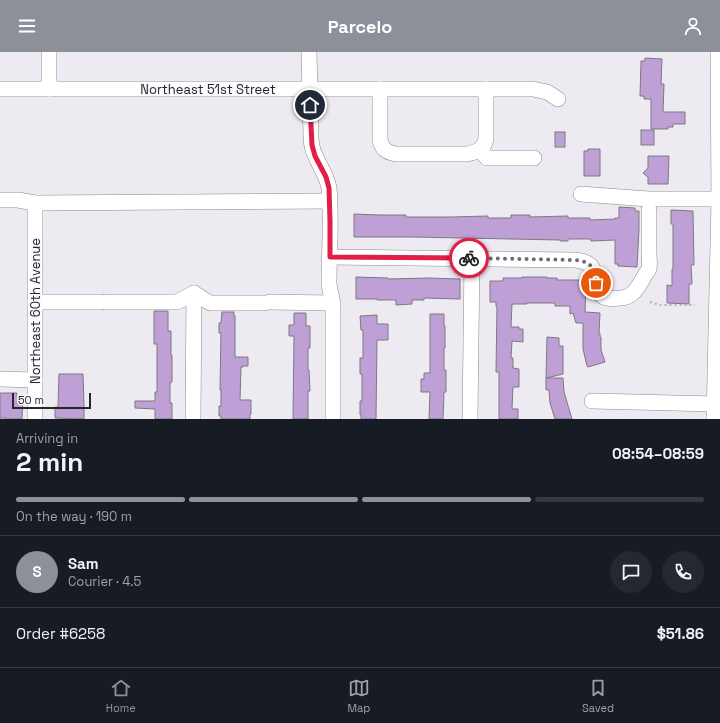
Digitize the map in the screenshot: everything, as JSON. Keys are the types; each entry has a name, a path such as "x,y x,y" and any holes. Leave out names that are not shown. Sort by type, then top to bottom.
{"street":[{"path":"49,52 49,89"},
{"path":"309,52 312,145 315,156 326,177 329,188 330,286 333,303 333,419"},
{"path":"714,419 719,298 720,134 718,52"},
{"name":"Northeast 51st Street","path":"0,89 533,89 547,92 558,99"},
{"path":"380,89 380,140 384,150 389,153 396,154 467,154 480,150 485,144 486,139 486,89"},
{"path":"480,150 487,158 534,158"},
{"path":"581,194 648,199 719,199"},
{"path":"0,200 18,200 34,203 329,200"},
{"name":"Northeast 60th Avenue","path":"34,203 35,419"},
{"path":"330,257 576,260 588,263 592,267 595,274 598,291 601,295 605,298 620,298 629,296 636,291 649,269 649,210"},
{"path":"470,419 472,258"},
{"path":"194,293 210,303 333,303"},
{"path":"35,302 177,302 194,293"},
{"path":"193,419 194,293"},
{"path":"0,379 35,380"},
{"path":"592,401 715,404"}],"path":[{"path":"650,302 660,305 695,305"}],"building":[{"path":"645,58 662,59 661,84 664,84 663,112 685,112 685,124 673,124 673,127 668,127 668,129 651,129 651,99 644,99 644,96 640,96 641,61 645,61"},
{"path":"641,130 654,130 654,145 641,145"},
{"path":"555,132 565,132 565,147 555,147"},
{"path":"588,149 600,149 600,176 584,176 584,151 588,151"},
{"path":"648,156 669,156 668,184 648,184 648,177 643,173 648,168"},
{"path":"619,207 635,208 635,211 639,211 637,267 618,266 618,264 615,264 615,240 591,241 591,239 568,239 568,241 560,241 354,237 354,214 406,215 406,217 488,216 488,218 511,218 511,215 530,215 530,217 568,216 568,218 590,218 590,220 619,218"},
{"path":"671,210 693,211 694,265 691,265 692,284 689,284 689,304 667,303 667,285 672,286 673,269 673,224 671,224"},
{"path":"356,277 388,279 460,279 460,299 424,298 424,300 412,300 412,304 396,305 396,300 356,299"},
{"path":"547,277 557,278 557,280 586,280 585,312 600,313 599,333 601,337 601,350 605,362 587,366 583,349 583,323 576,323 573,313 570,314 570,306 555,306 555,303 512,304 511,327 519,327 519,329 523,329 523,342 512,341 511,358 513,358 513,368 519,369 519,387 513,387 512,409 518,409 518,419 499,419 499,372 496,372 497,306 496,302 490,302 490,281 503,281 503,278"},
{"path":"154,311 168,311 168,331 171,331 172,355 170,403 172,403 172,419 155,419 155,409 135,408 135,401 155,401 155,392 157,392 157,344 154,344"},
{"path":"222,312 234,312 235,357 248,357 248,366 241,367 240,400 251,400 250,419 221,419 221,416 219,416 219,406 221,406 221,333 219,333 219,323 221,323"},
{"path":"294,313 306,313 306,326 310,326 310,348 308,348 310,391 308,391 308,419 293,419 294,336 289,336 289,325 294,325"},
{"path":"430,314 444,314 444,370 446,370 446,392 444,392 443,419 429,419 430,392 421,392 421,379 424,379 424,373 430,373"},
{"path":"377,315 377,324 388,324 388,340 377,340 376,419 361,419 360,401 362,401 362,374 360,374 360,358 363,358 363,330 361,330 360,316"},
{"path":"547,337 559,338 559,346 563,346 563,374 546,378"},
{"path":"59,374 83,374 84,419 55,418 55,407 58,407"},
{"path":"546,378 563,378 564,392 572,419 555,419 550,403 549,390 546,390"},
{"path":"0,393 17,393 17,396 23,396 22,419 0,418"}],"way so far":[{"path":"469,258 583,261 592,267 595,274 596,283"}],"route":[{"path":"310,105 312,145 315,156 326,177 329,188 330,257 469,258"}]}
